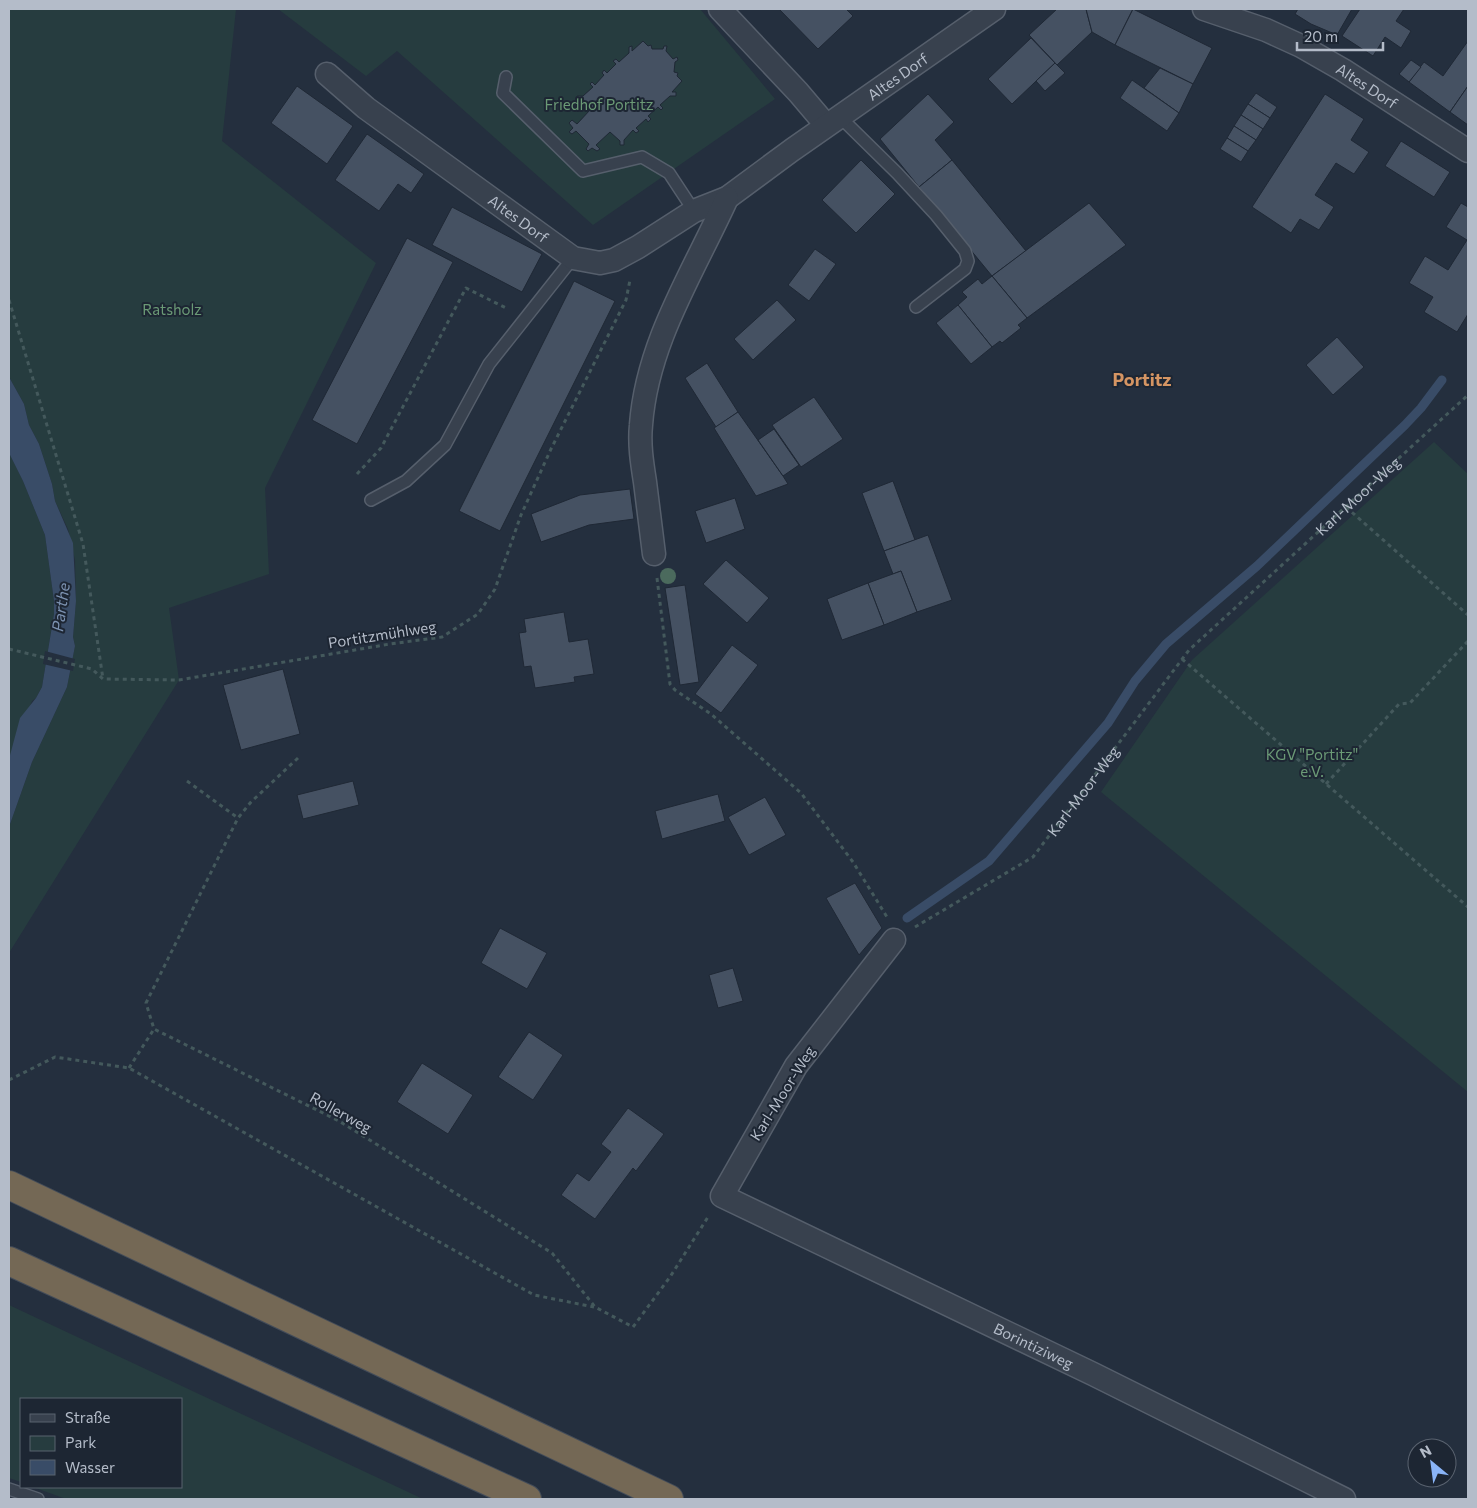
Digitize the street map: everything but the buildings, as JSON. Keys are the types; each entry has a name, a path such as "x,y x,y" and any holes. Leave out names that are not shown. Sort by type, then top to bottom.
{"highway":[{"path":"9,1185 669,1499"},
{"path":"9,1261 527,1499"}],"street":[{"path":"720,9 798,92 833,121"},
{"name":"Altes Dorf","path":"327,74 366,108 573,258 600,263 614,260 694,211 727,198 833,121 994,9"},
{"name":"Altes Dorf","path":"1204,9 1266,30 1301,46 1343,70 1468,151"},
{"name":"Altes Dorf","path":"654,554 640,449 640,425 643,405 654,357 664,330 727,198"},
{"name":"Karl-Moor-Weg","path":"722,1196 796,1066 894,940"},
{"name":"Borintiziweg","path":"722,1196 1094,1374 1344,1499"}],"lane":[{"path":"506,77 503,93 584,171 642,157 669,173 694,211"},
{"path":"833,121 896,173 936,215 965,251 968,262 966,269 916,307"},
{"path":"371,500 406,481 445,445 489,364 573,258"},
{"path":"9,1489 38,1499"}],"path":[{"name":"Portitzmühlweg","path":"103,680 179,680 442,637 478,614 495,589 521,515 551,450 626,300 638,246"},
{"path":"357,474 381,448 466,288 526,318"},
{"path":"9,300 82,544 103,680"},
{"name":"Karl-Moor-Weg","path":"894,940 1033,857 1189,650 1468,396"},
{"path":"1346,507 1468,615"},
{"path":"654,554 670,684 675,690 711,714 809,802 853,862 886,913 891,924 894,940"},
{"path":"1326,784 1399,704 1410,703 1468,641"},
{"path":"9,649 92,669 103,680"},
{"path":"1182,659 1468,907"},
{"path":"129,1068 154,1030 146,1003 238,818 251,802 298,758"},
{"path":"187,781 238,818"},
{"name":"Rollerweg","path":"154,1030 339,1121 544,1248 552,1253 595,1307 633,1327 670,1277 722,1196"},
{"path":"9,1080 55,1057 129,1068 534,1295 595,1307"}],"green space":[{"name":"Ratsholz","path":"9,9 236,9 222,141 376,263 265,488 269,574 169,608 179,680 9,953 9,827 32,762 67,687 75,646 73,637 76,601 75,560 68,529 55,501 52,484 39,444 29,425 24,404 9,377"},
{"name":"Friedhof Portitz","path":"278,9 700,9 775,99 593,225 397,51 366,76"},
{"name":"KGV \"Portitz\" e.V.","path":"1434,442 1468,474 1468,1092 1101,792 1192,660"},
{"path":"9,453 23,481 45,535 54,614 42,687 36,698 32,701 9,759"},
{"path":"9,1305 423,1499 66,1499 36,1488 182,1488 182,1398 20,1398 20,1482 9,1478"}],"water":[{"name":"Parthe","path":"9,377 24,404 29,425 39,444 52,484 55,501 73,543 76,601 73,637 75,646 67,687 32,762 9,827 9,759 20,718 42,687 54,614 54,601 45,535 23,481 9,453"}],"pier":[{"path":"45,651 75,659 73,671 43,664"}],"waterway":[{"path":"907,918 989,861 1108,723 1135,681 1166,644 1257,566 1405,425 1421,408 1442,380"}],"district":[{"name":"Portitz","path":"1142,379"}]}
